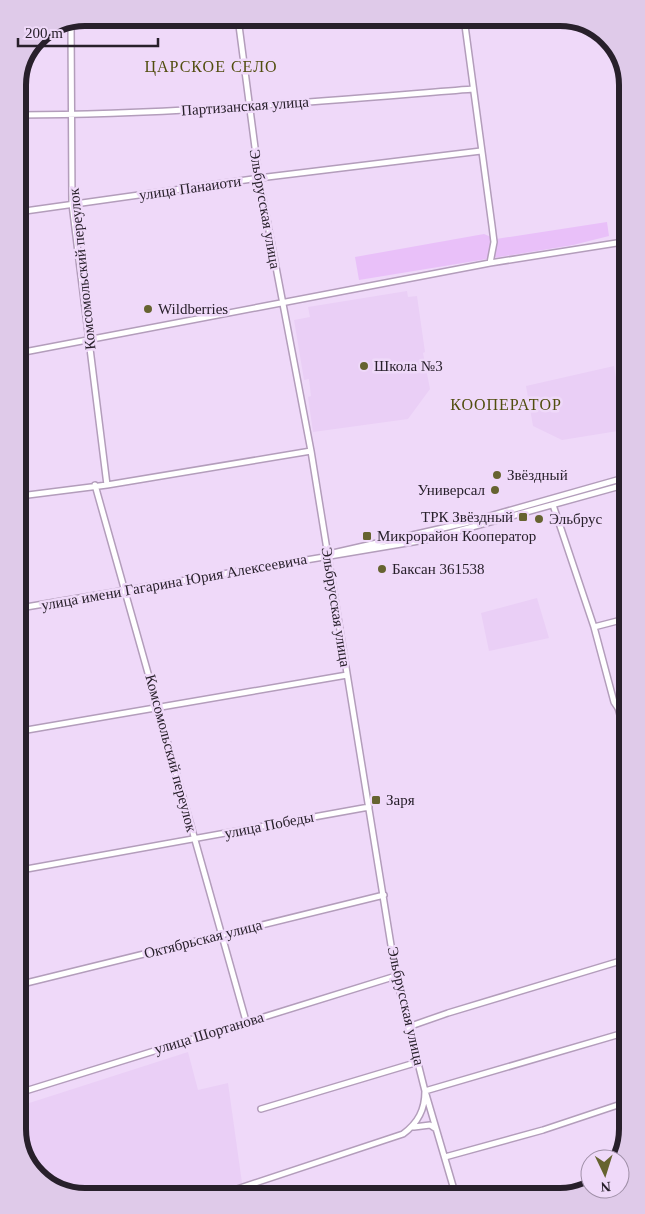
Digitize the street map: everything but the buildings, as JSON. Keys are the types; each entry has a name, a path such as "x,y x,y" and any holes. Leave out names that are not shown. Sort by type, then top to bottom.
{"street":[{"name":"Эльбрусская улица","path":"239,26 248,107 259,178 311,451 396,976 408,1028 454,1188"},
{"path":"465,26 480,151 494,242 490,263"},
{"name":"Комсомольский переулок","path":"70,28 73,115 72,204 107,485"},
{"name":"Партизанская улица","path":"26,115 73,115 248,107 473,89"},
{"name":"улица Панаиоти","path":"26,211 259,178 480,151"},
{"path":"26,352 490,263 619,243"},
{"path":"26,495 107,485 311,451"},
{"name":"улица имени Гагарина Юрия Алексеевича","path":"328,555 341,550 464,523 619,479"},
{"name":"Комсомольский переулок","path":"95,485 246,1021"},
{"name":"улица имени Гагарина Юрия Алексеевича","path":"26,607 425,540 619,486"},
{"path":"553,505 594,628 619,715"},
{"path":"594,628 619,621"},
{"path":"26,730 347,675"},
{"name":"улица Победы","path":"26,869 195,840 369,806"},
{"name":"Октябрьская улица","path":"26,983 221,934 384,896"},
{"path":"408,1028 448,1013 619,961"},
{"name":"улица Шортанова","path":"26,1091 396,976"},
{"path":"240,1188 402,1134 413,1127 421,1115 426,1091 619,1034"},
{"path":"261,1109 418,1062"},
{"path":"444,1157 508,1141 619,1105"},
{"path":"413,1127 430,1125 437,1130"}],"shaded area":[{"path":"607,222 609,236 573,245 359,280 355,257 484,234 496,239"},
{"name":"Школа №3","path":"407,291 408,297 417,296 425,352 423,353 430,389 408,419 313,432 308,397 311,396 309,379 304,380 294,320 310,317 308,307"},
{"path":"614,366 619,398 619,431 562,440 533,426 526,386"},
{"path":"537,598 549,638 489,651 481,613"},
{"path":"188,1052 198,1090 228,1083 242,1183 229,1188 82,1188 66,1185 49,1176 34,1158 27,1140 26,1104"}],"place":[{"name":"Wildberries","path":"148,309"},
{"name":"Школа №3","path":"364,366"},
{"name":"Звёздный","path":"497,475"},
{"name":"Универсал","path":"495,490"},
{"name":"ТРК Звёздный","path":"523,517"},
{"name":"Эльбрус","path":"539,519"},
{"name":"Микрорайон Кооператор","path":"367,536"},
{"name":"Баксан 361538","path":"382,569"},
{"name":"Заря","path":"376,800"}],"district":[{"name":"ЦАРСКОЕ СЕЛО","path":"211,66"},
{"name":"КООПЕРАТОР","path":"506,404"}]}
